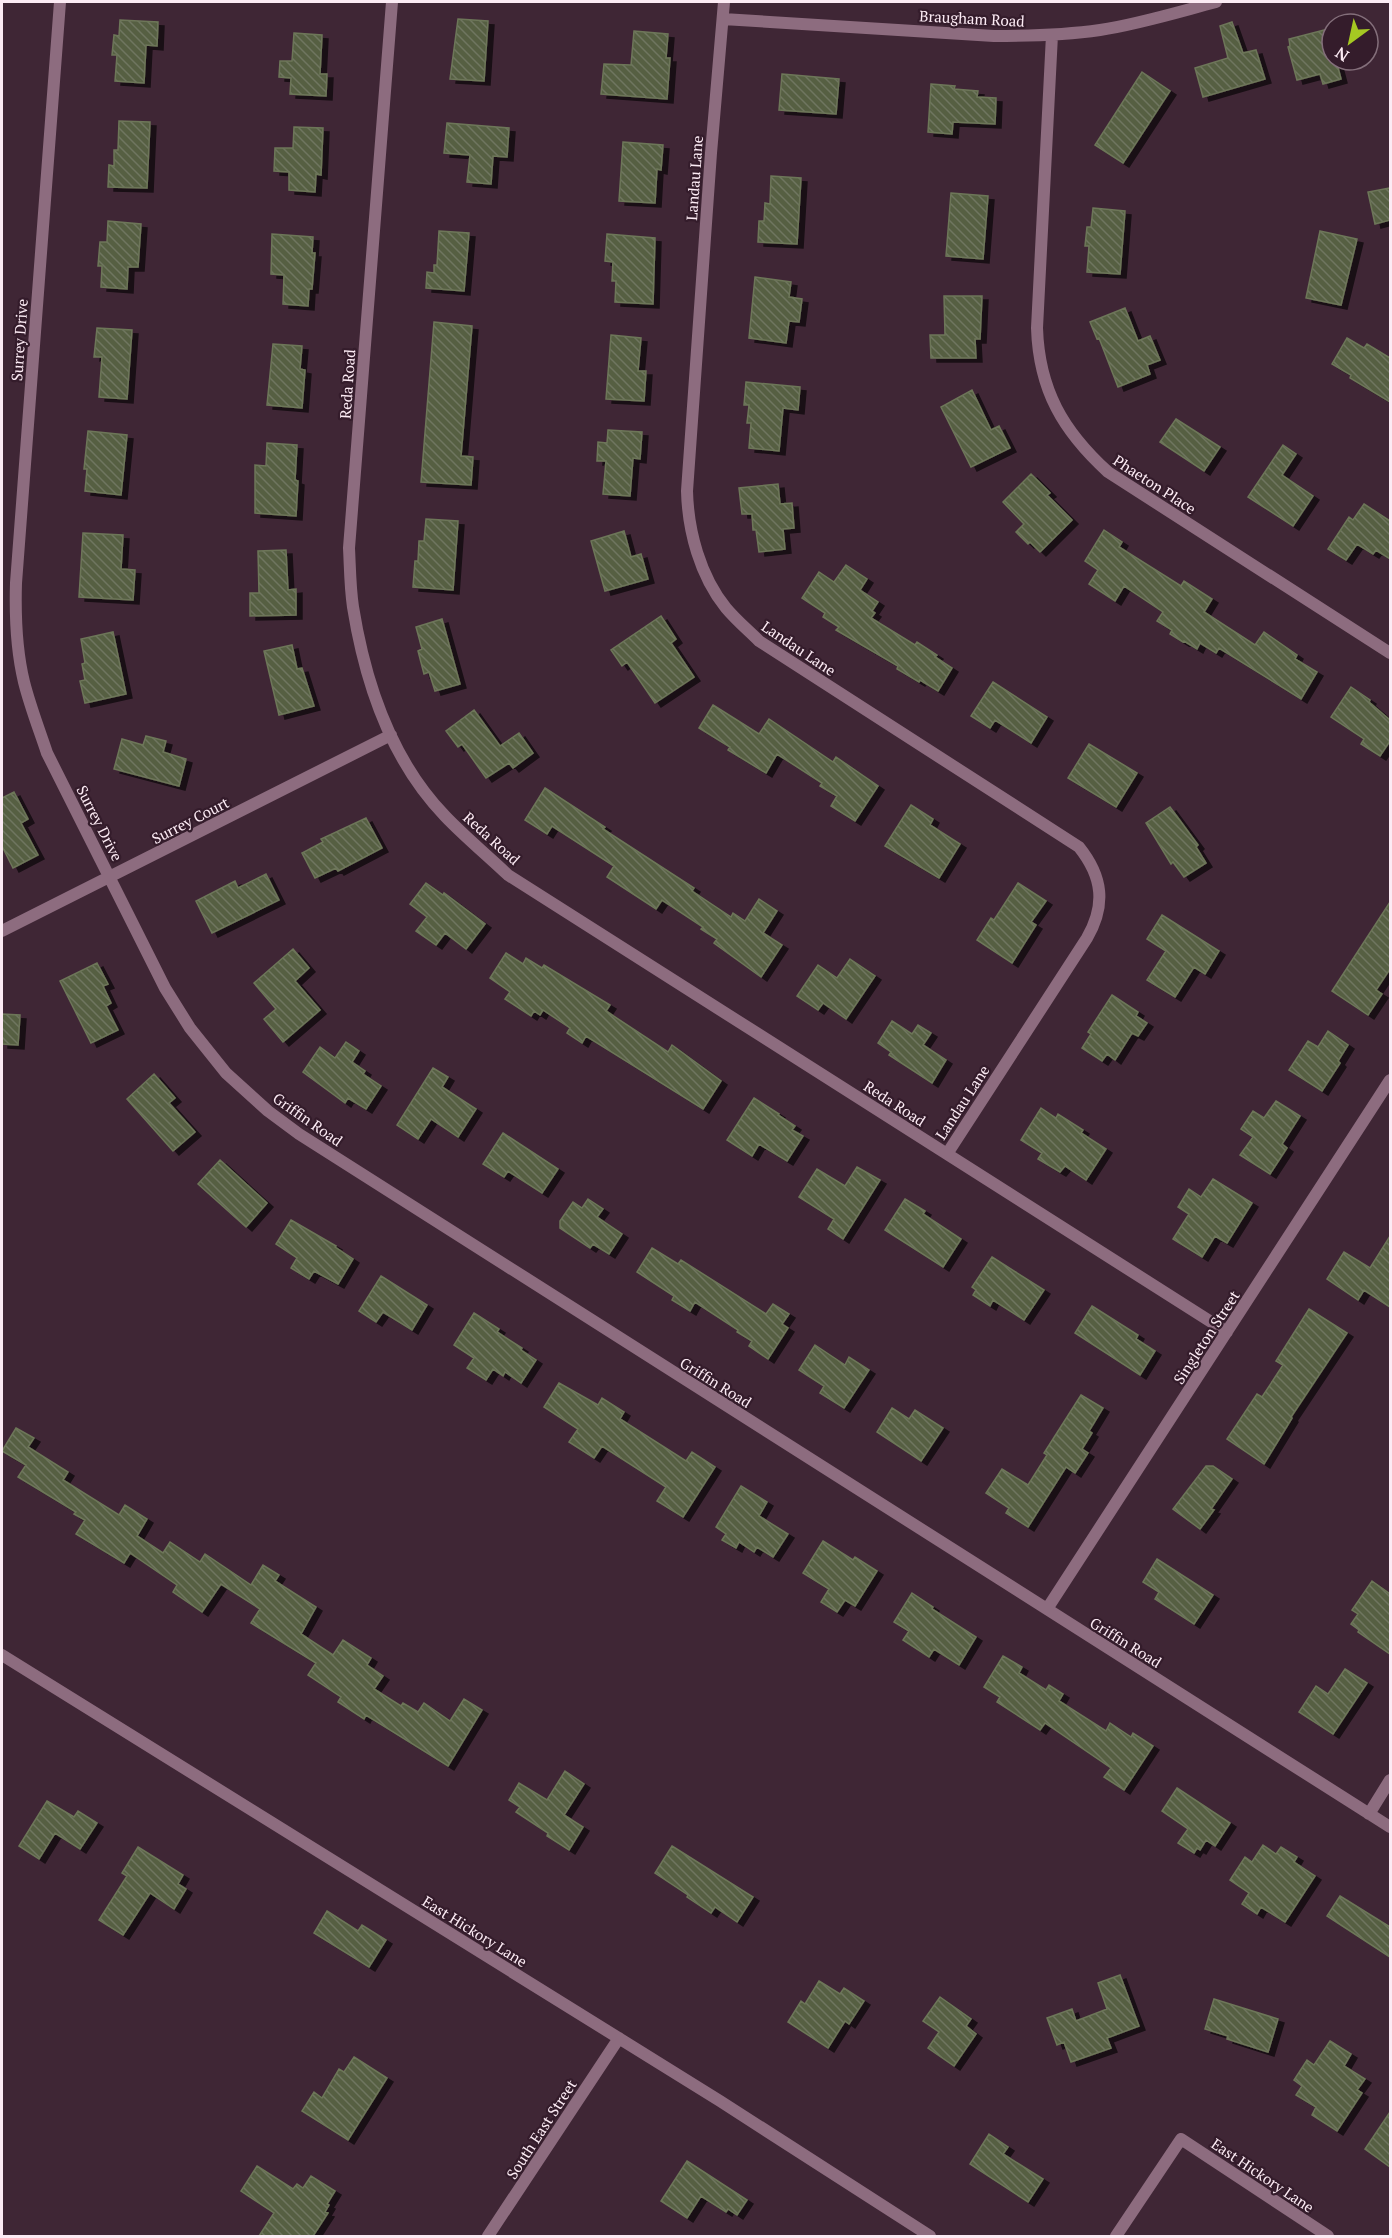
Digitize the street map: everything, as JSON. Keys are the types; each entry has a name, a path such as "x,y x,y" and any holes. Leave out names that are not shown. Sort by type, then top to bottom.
{"street":[{"name":"Surrey Drive","path":"60,2 16,583 16,622 23,680 40,735 110,877"},
{"name":"Reda Road","path":"392,2 349,548 353,606 369,682 391,735 416,778 445,816 508,875 1227,1332"},
{"name":"Landau Lane","path":"724,2 687,491 689,520 702,566 725,607 759,641 1079,848 1091,863 1100,891 1096,920 1087,938 946,1154"},
{"name":"Braugham Road","path":"723,19 994,36 1052,35 1110,28 1216,2"},
{"name":"Phaeton Place","path":"1052,35 1037,328 1039,357 1044,376 1053,404 1062,422 1086,452 1108,472 1390,653"},
{"name":"Surrey Court","path":"2,931 391,735"},
{"name":"Griffin Road","path":"110,877 165,988 190,1028 226,1072 268,1112 299,1134 1390,1827"},
{"name":"Singleton Street","path":"1047,1610 1390,1080"},
{"name":"East Hickory Lane","path":"2,1655 619,2038 930,2236"},
{"path":"1369,1814 1390,1780"},
{"name":"South East Street","path":"488,2236 619,2038"},
{"name":"East Hickory Lane","path":"1116,2236 1181,2139 1328,2236"}],"building":[{"path":"458,19 488,21 484,81 450,79"},
{"path":"120,20 158,22 157,46 146,45 144,83 115,81 117,55 112,55 114,35 119,36"},
{"path":"1232,22 1243,53 1256,50 1265,79 1203,97 1195,68 1228,58 1220,26"},
{"path":"634,31 668,34 666,58 670,58 667,99 601,94 604,64 631,65"},
{"path":"1320,31 1320,72 1339,72 1341,79 1323,84 1320,74 1297,80 1288,47 1290,46 1289,39"},
{"path":"294,33 322,35 320,74 327,74 326,96 290,94 291,78 279,77 280,61 292,61"},
{"path":"1142,72 1170,91 1123,163 1095,145"},
{"path":"782,74 839,79 836,114 779,110"},
{"path":"931,84 955,86 954,89 978,91 977,97 996,98 995,124 953,122 952,134 928,132"},
{"path":"119,121 150,122 147,188 108,187 109,165 114,166 114,150 118,150"},
{"path":"447,123 509,128 507,157 493,156 491,184 467,182 470,155 444,153"},
{"path":"294,127 323,128 321,175 316,174 315,192 289,190 289,172 274,171 275,148 293,148"},
{"path":"623,142 663,145 661,170 657,169 655,203 619,201"},
{"path":"771,176 801,178 797,244 758,242 759,221 764,221 765,203 770,204"},
{"path":"1390,188 1390,220 1375,224 1368,192"},
{"path":"951,193 988,196 983,259 946,256"},
{"path":"1093,208 1125,211 1120,274 1087,272 1089,246 1085,246 1087,227 1091,227"},
{"path":"108,221 141,224 138,267 128,267 127,289 101,287 102,266 98,266 100,242 107,242"},
{"path":"439,231 469,233 464,291 426,288 427,272 434,273 434,265 437,265"},
{"path":"1320,231 1357,239 1341,305 1306,298"},
{"path":"272,234 313,237 312,253 315,253 308,306 283,304 284,275 271,274"},
{"path":"607,234 655,238 653,304 615,302 616,281 612,281 613,262 605,261"},
{"path":"755,277 791,282 789,297 802,299 799,322 789,321 786,343 749,338"},
{"path":"944,296 982,296 980,339 975,339 976,358 931,358 930,335 945,335"},
{"path":"1125,308 1138,341 1150,336 1160,360 1147,365 1150,374 1118,387 1099,338 1097,339 1090,322"},
{"path":"434,322 472,326 461,456 473,457 471,485 421,482"},
{"path":"97,328 132,330 127,399 99,397 102,357 94,357"},
{"path":"611,335 641,338 638,371 646,371 644,401 606,399"},
{"path":"1347,338 1364,348 1367,344 1390,358 1390,402 1350,378 1351,375 1332,364"},
{"path":"273,344 302,346 300,369 305,370 302,408 267,405"},
{"path":"746,382 800,387 798,410 783,408 779,451 749,448 751,423 747,423 749,405 744,405"},
{"path":"972,390 991,430 999,426 1010,448 971,467 941,407"},
{"path":"1176,419 1220,447 1204,471 1160,442"},
{"path":"608,430 642,432 640,459 633,458 630,496 603,494 606,461 597,461 598,442 607,443"},
{"path":"88,431 127,435 121,495 85,491 87,469 84,469"},
{"path":"267,443 297,445 296,516 255,513 255,465 266,466"},
{"path":"1283,445 1296,454 1282,475 1313,496 1293,526 1248,497"},
{"path":"1031,474 1050,493 1047,495 1072,520 1040,552 1016,532 1024,524 1003,502"},
{"path":"778,484 780,504 792,503 794,528 783,529 785,549 759,552 756,530 753,530 752,514 742,514 739,488"},
{"path":"1364,504 1390,521 1390,559 1376,550 1373,554 1357,544 1346,560 1328,549 1349,517 1353,520"},
{"path":"426,519 458,521 453,590 413,587 415,561 418,561 419,541 424,541"},
{"path":"1104,530 1122,542 1119,547 1181,586 1184,581 1212,599 1204,612 1255,645 1264,632 1297,655 1295,659 1317,672 1301,699 1219,648 1216,653 1200,643 1197,649 1170,634 1172,630 1157,621 1163,612 1124,586 1115,601 1089,584 1098,570 1085,561"},
{"path":"624,531 631,557 641,554 648,579 605,591 591,541"},
{"path":"83,533 123,535 121,569 135,570 133,600 79,597"},
{"path":"286,550 288,590 296,589 296,615 250,616 250,593 259,593 258,551"},
{"path":"846,565 867,579 860,590 878,602 872,611 875,613 871,618 915,645 917,642 952,668 938,691 897,669 898,666 836,630 839,627 823,617 825,613 802,598 819,572 834,582"},
{"path":"661,616 676,639 671,643 694,677 655,703 627,662 622,666 611,650"},
{"path":"442,619 460,684 435,691 429,672 424,674 418,651 422,649 416,627"},
{"path":"113,632 126,694 85,703 80,681 85,680 81,639"},
{"path":"292,645 297,669 302,668 314,706 279,715 264,651"},
{"path":"993,682 1047,717 1031,743 995,720 990,728 971,716"},
{"path":"1351,687 1370,700 1369,702 1390,720 1390,741 1380,756 1361,744 1364,739 1331,717"},
{"path":"713,705 759,734 769,719 833,762 836,757 878,786 855,821 831,806 837,796 820,786 822,783 777,754 766,773 728,750 730,747 699,728"},
{"path":"474,710 500,746 519,733 533,753 513,768 509,763 486,778 462,744 458,747 446,731"},
{"path":"146,736 166,741 163,752 186,759 179,786 114,769 122,739 143,745"},
{"path":"1089,744 1137,773 1116,807 1068,778"},
{"path":"545,788 694,888 692,891 731,917 733,913 745,921 759,899 777,911 763,933 782,945 761,977 714,943 717,939 701,929 703,927 662,900 656,909 607,877 614,866 552,826 547,834 525,820"},
{"path":"14,792 28,819 21,823 38,855 13,868 2,846 2,798"},
{"path":"911,805 933,819 930,825 960,844 939,878 885,846"},
{"path":"1170,807 1198,845 1196,847 1206,863 1184,877 1173,862 1171,864 1146,823"},
{"path":"366,818 382,848 338,871 336,868 315,878 302,853 323,842 321,839"},
{"path":"266,874 279,900 212,933 196,901 235,881 238,888"},
{"path":"426,883 443,895 444,893 485,924 466,949 445,933 436,945 416,931 427,917 410,904"},
{"path":"1018,883 1046,901 1031,922 1036,925 1012,963 977,940 991,918 994,920"},
{"path":"1390,902 1390,969 1376,990 1382,994 1368,1015 1332,991"},
{"path":"1162,915 1219,951 1205,974 1194,967 1175,997 1147,980 1166,951 1147,939"},
{"path":"293,949 309,968 295,981 320,1010 283,1042 264,1019 276,1009 254,983"},
{"path":"506,953 523,964 526,958 542,968 544,965 610,1005 606,1011 668,1052 672,1045 721,1081 703,1109 586,1036 582,1043 567,1033 570,1028 543,1010 540,1015 534,1011 531,1016 505,999 510,992 490,978"},
{"path":"850,959 875,976 846,1019 823,1003 818,1010 797,996 818,965 837,978"},
{"path":"97,963 108,984 103,986 111,1003 106,1006 118,1030 91,1043 60,981"},
{"path":"1112,995 1138,1012 1136,1016 1147,1023 1138,1036 1132,1033 1115,1060 1107,1054 1102,1061 1082,1048 1091,1034 1088,1032"},
{"path":"2,1014 20,1015 18,1045 2,1044"},
{"path":"892,1021 912,1034 918,1025 931,1033 923,1045 946,1060 932,1083 889,1055 891,1052 878,1043"},
{"path":"1328,1031 1348,1045 1338,1061 1340,1063 1322,1091 1289,1070 1308,1041 1318,1047"},
{"path":"346,1042 359,1051 352,1062 365,1071 363,1074 381,1086 366,1109 348,1098 345,1103 303,1072 320,1047 335,1058"},
{"path":"433,1068 448,1077 442,1087 476,1109 458,1137 431,1119 418,1139 397,1125"},
{"path":"154,1074 175,1098 169,1103 195,1132 173,1151 127,1099"},
{"path":"754,1098 795,1126 792,1130 803,1136 787,1161 759,1144 752,1156 727,1140"},
{"path":"1276,1101 1300,1116 1282,1144 1287,1148 1270,1174 1240,1155 1253,1137 1241,1129 1253,1111 1264,1118"},
{"path":"1041,1108 1056,1118 1058,1114 1083,1130 1081,1133 1106,1149 1086,1180 1065,1166 1060,1172 1038,1159 1042,1153 1021,1140"},
{"path":"503,1133 558,1169 542,1193 508,1171 504,1177 483,1164"},
{"path":"220,1160 267,1203 246,1227 198,1184"},
{"path":"857,1167 880,1180 843,1239 828,1229 834,1219 799,1197 817,1169 845,1186"},
{"path":"1213,1179 1252,1203 1227,1243 1215,1236 1202,1257 1173,1239 1189,1214 1178,1207 1189,1189 1201,1197"},
{"path":"588,1199 603,1209 597,1217 622,1234 609,1254 593,1244 590,1248 560,1228 560,1221 573,1202 582,1208"},
{"path":"905,1199 925,1211 923,1214 961,1239 943,1267 885,1230"},
{"path":"291,1220 336,1246 353,1259 338,1284 314,1271 309,1279 291,1268 297,1258 276,1244"},
{"path":"1390,1236 1390,1307 1364,1290 1358,1300 1327,1279 1344,1252 1370,1268"},
{"path":"652,1248 678,1264 681,1260 766,1314 773,1304 789,1314 782,1324 788,1328 768,1359 749,1346 752,1341 737,1332 738,1330 695,1302 690,1311 672,1300 674,1296 637,1272"},
{"path":"992,1257 1044,1290 1024,1320 993,1300 990,1306 973,1295 976,1290 972,1287"},
{"path":"381,1276 427,1305 412,1330 383,1312 376,1322 359,1311"},
{"path":"1092,1306 1138,1335 1136,1339 1155,1351 1140,1375 1075,1333"},
{"path":"1309,1309 1347,1333 1291,1417 1264,1464 1227,1439 1257,1394 1262,1397 1283,1365 1276,1361"},
{"path":"474,1313 499,1329 497,1332 536,1360 521,1383 505,1372 503,1376 493,1369 486,1380 467,1368 474,1358 454,1345"},
{"path":"815,1345 845,1365 849,1357 869,1370 844,1408 820,1393 824,1386 799,1370"},
{"path":"559,1383 598,1405 602,1398 624,1412 620,1419 686,1461 692,1452 715,1467 683,1517 657,1501 666,1487 602,1446 594,1458 569,1442 578,1429 544,1407"},
{"path":"1081,1395 1103,1408 1089,1431 1092,1433 1082,1449 1088,1453 1075,1473 1066,1467 1028,1527 1006,1513 1009,1508 986,1493 1002,1469 1028,1485 1047,1455 1044,1453"},
{"path":"892,1408 909,1419 915,1410 943,1428 921,1461 877,1432"},
{"path":"16,1428 34,1438 28,1447 68,1472 63,1480 119,1515 125,1505 147,1519 137,1536 163,1553 170,1542 200,1562 205,1554 251,1585 263,1565 279,1575 275,1581 316,1607 301,1634 333,1655 343,1640 371,1658 367,1665 383,1676 374,1689 401,1706 403,1703 418,1712 424,1703 450,1721 464,1699 482,1710 448,1766 366,1715 364,1719 338,1702 341,1697 308,1675 316,1663 251,1623 260,1609 221,1584 202,1612 173,1592 177,1585 130,1553 124,1563 76,1534 85,1520 74,1514 76,1512 18,1477 26,1465 2,1451"},
{"path":"1206,1466 1213,1466 1232,1479 1200,1529 1173,1509"},
{"path":"741,1486 767,1502 759,1516 788,1534 773,1557 757,1547 754,1552 739,1542 736,1548 722,1540 726,1534 716,1527"},
{"path":"823,1541 853,1560 855,1557 877,1571 855,1606 845,1600 837,1612 821,1602 829,1589 803,1573"},
{"path":"1157,1559 1213,1595 1194,1624 1155,1599 1159,1592 1143,1582"},
{"path":"1372,1581 1390,1594 1390,1654 1358,1632 1359,1630 1351,1624 1358,1614 1352,1610"},
{"path":"912,1593 933,1607 932,1609 976,1637 959,1665 934,1649 929,1657 903,1640 909,1631 894,1622"},
{"path":"1003,1656 1022,1667 1019,1673 1046,1690 1049,1685 1063,1694 1059,1701 1106,1731 1110,1723 1131,1737 1133,1733 1153,1746 1124,1790 1104,1777 1111,1768 1045,1723 1040,1730 997,1702 1000,1697 984,1687"},
{"path":"1345,1669 1367,1683 1333,1734 1299,1712 1316,1686 1328,1694"},
{"path":"565,1771 584,1784 564,1815 583,1827 569,1850 516,1812 520,1807 509,1800 519,1783 547,1800"},
{"path":"1177,1788 1230,1823 1215,1846 1206,1840 1200,1850 1197,1848 1194,1853 1178,1843 1188,1829 1162,1811"},
{"path":"47,1801 74,1817 78,1811 97,1823 80,1849 55,1833 39,1859 19,1846"},
{"path":"1263,1845 1276,1854 1281,1847 1297,1857 1294,1862 1315,1876 1285,1922 1261,1907 1257,1914 1242,1904 1249,1893 1230,1880 1245,1857 1252,1862"},
{"path":"672,1846 753,1897 737,1922 715,1907 711,1913 655,1873"},
{"path":"138,1847 183,1875 178,1884 186,1889 174,1909 150,1893 123,1935 99,1920 127,1876 122,1873"},
{"path":"1340,1896 1390,1927 1390,1957 1327,1916"},
{"path":"327,1911 358,1931 362,1925 386,1940 369,1967 314,1933"},
{"path":"1120,1975 1139,2026 1107,2038 1111,2048 1071,2062 1064,2042 1057,2045 1047,2018 1072,2009 1076,2021 1107,2009 1098,1983"},
{"path":"819,1981 840,1994 844,1988 864,2001 849,2024 845,2021 828,2048 788,2022 801,2001 805,2004"},
{"path":"940,1997 971,2019 966,2026 976,2034 954,2066 928,2048 939,2032 923,2021"},
{"path":"1214,1999 1278,2019 1268,2052 1227,2039 1228,2036 1205,2029"},
{"path":"1330,2041 1351,2054 1344,2066 1365,2079 1357,2090 1362,2093 1337,2131 1312,2115 1316,2107 1296,2095 1302,2086 1294,2080 1307,2060 1314,2065"},
{"path":"354,2057 387,2078 348,2140 302,2111 314,2092 322,2098 339,2069 344,2072"},
{"path":"1390,2112 1390,2167 1365,2149"},
{"path":"989,2134 1008,2147 1003,2154 1043,2179 1028,2202 970,2164"},
{"path":"687,2161 747,2200 737,2215 728,2209 726,2212 701,2196 687,2218 661,2201"},
{"path":"257,2166 293,2189 297,2184 303,2188 311,2176 335,2191 327,2204 329,2205 325,2212 328,2213 313,2236 259,2236 274,2213 241,2191"}]}
